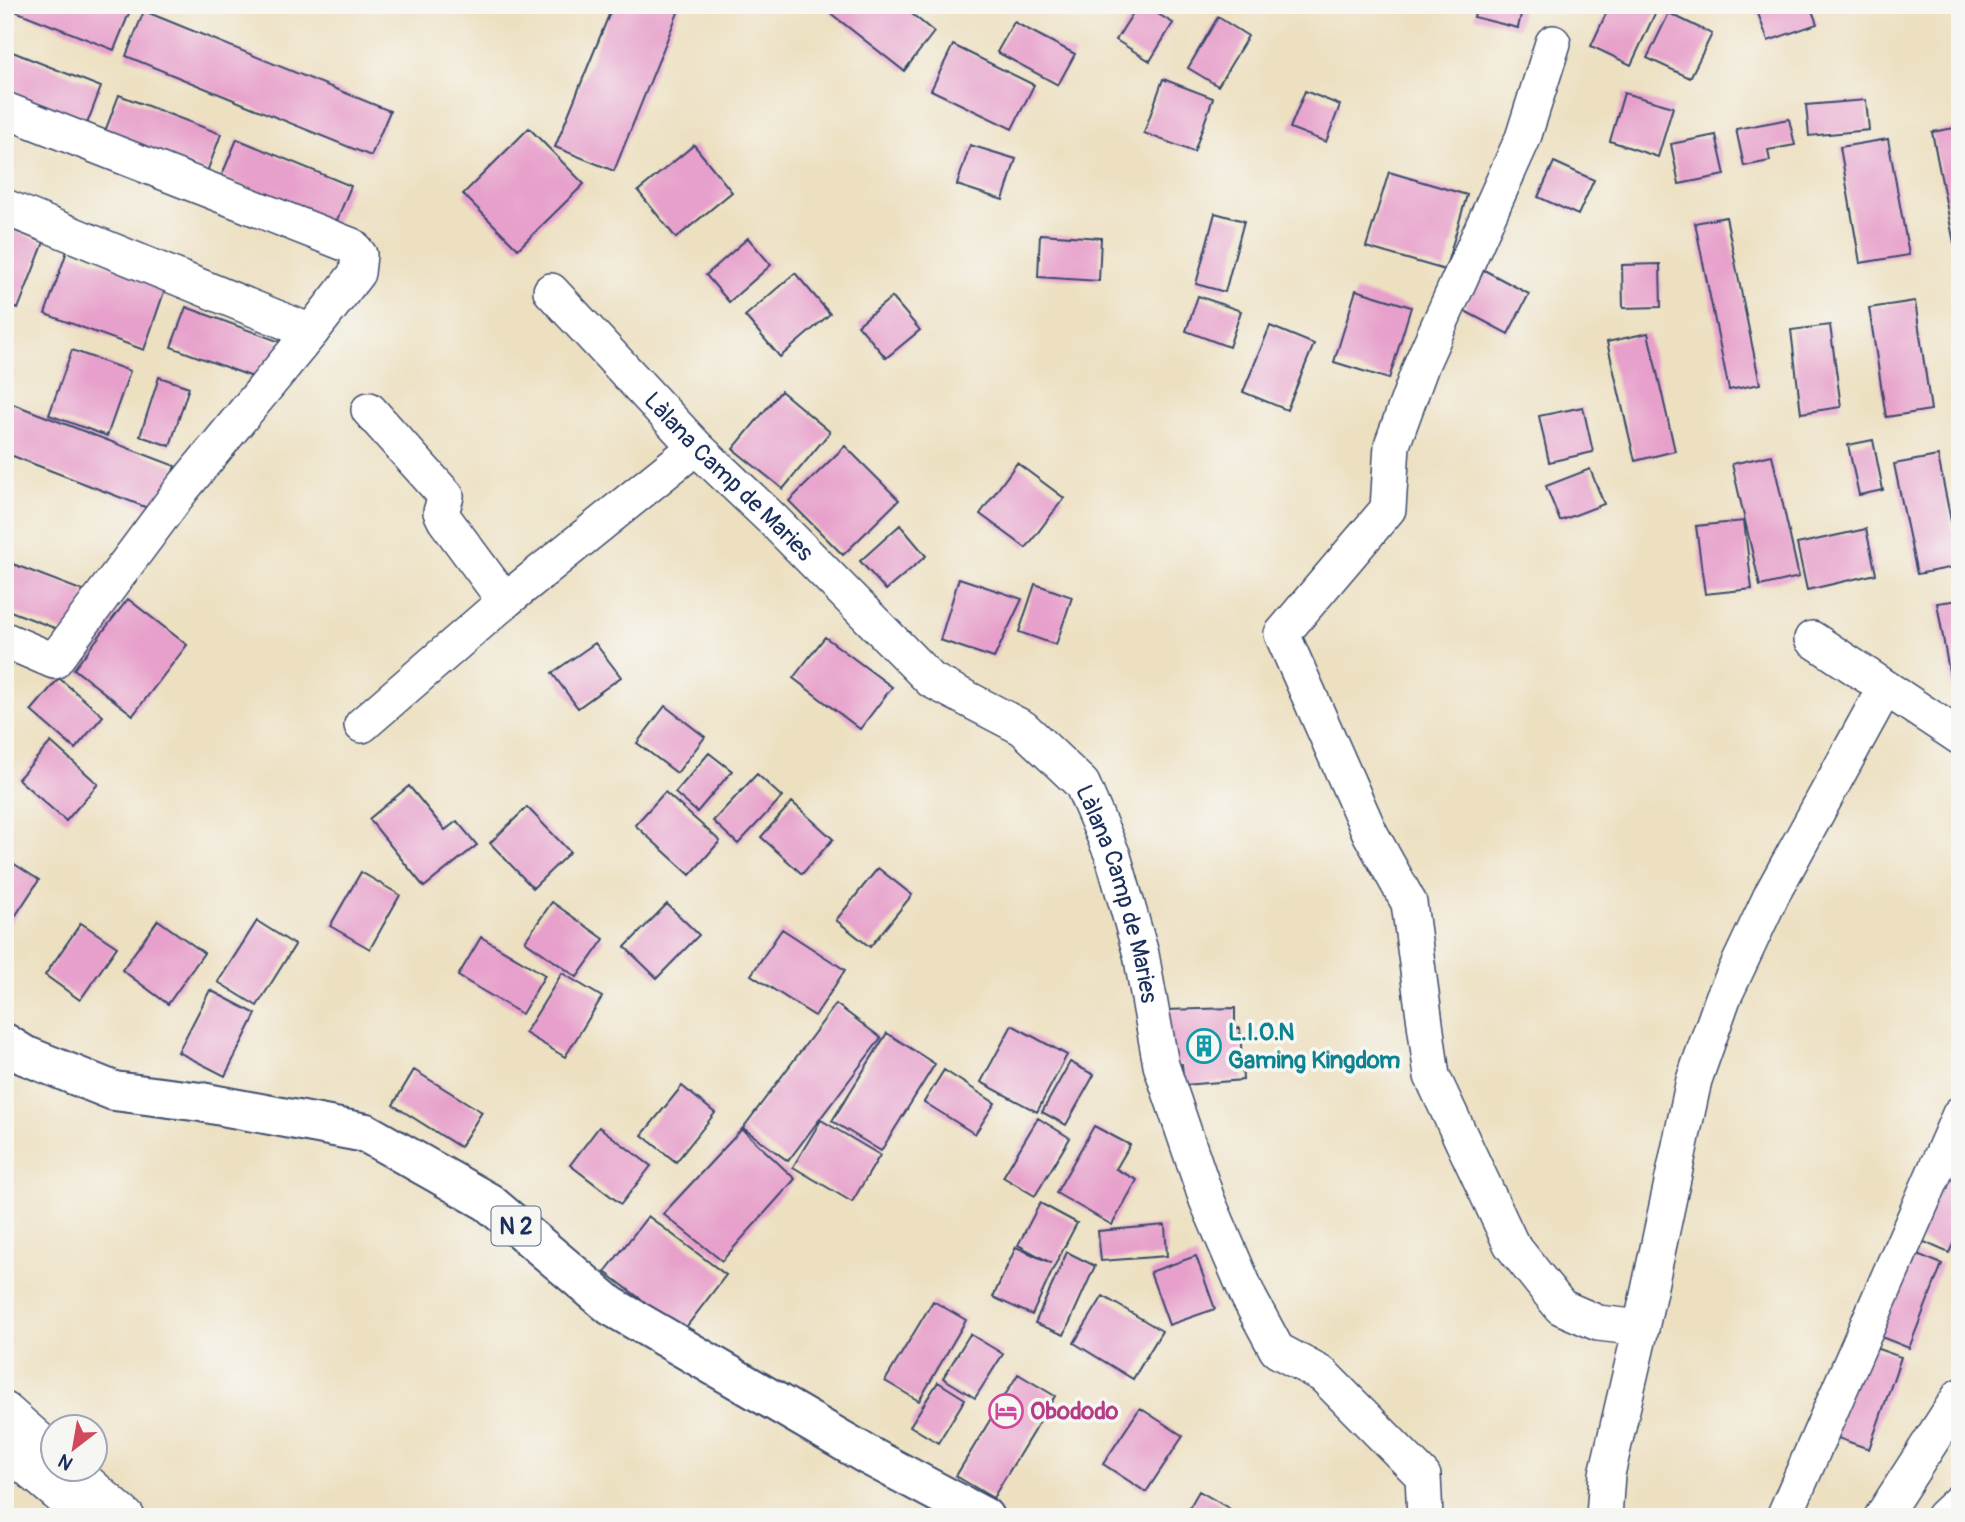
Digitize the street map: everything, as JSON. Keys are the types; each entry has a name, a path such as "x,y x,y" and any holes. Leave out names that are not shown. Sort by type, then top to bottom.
{"main road":[{"name":"N 2","path":"5,1043 24,1055 114,1091 201,1102 366,1133 488,1202 611,1306 869,1456 984,1517"}],"street":[{"path":"1553,43 1523,138 1422,363 1392,445 1388,509 1282,634 1370,833 1409,903 1432,1076 1511,1244 1561,1307 1598,1323 1641,1328"},
{"path":"5,110 352,246 359,255 357,273 182,489 54,661 5,640"},
{"path":"5,207 311,332"},
{"name":"Làlana Camp de Maries","path":"551,291 696,447 773,520 931,680 1023,728 1082,784 1113,856 1141,954 1161,1065 1207,1200 1249,1298 1277,1350 1323,1375 1423,1476 1425,1517"},
{"path":"369,410 446,496 441,512 445,520 505,601"},
{"path":"362,725 505,601 696,447"},
{"path":"1812,639 1960,737"},
{"path":"1604,1517 1607,1474 1694,1080 1723,998 1772,894 1885,688"},
{"path":"1784,1517 1960,1114"},
{"path":"1882,1517 1960,1396"},
{"path":"5,1410 38,1439"},
{"path":"5,1449 85,1517"},
{"path":"91,1484 127,1517"},
{"path":"1943,1517 1960,1501"}],"building":[{"path":"12,5 116,5 130,11 114,50 10,9"},
{"path":"613,5 681,5 614,171 555,147"},
{"path":"834,5 901,5 934,32 904,71 829,12"},
{"path":"1138,5 1143,5 1173,23 1150,61 1116,40"},
{"path":"1477,5 1523,5 1518,28 1474,17"},
{"path":"1610,5 1658,7 1631,65 1591,46"},
{"path":"1755,5 1810,5 1817,24 1768,41"},
{"path":"144,11 390,111 371,156 126,56"},
{"path":"1669,13 1712,34 1690,78 1647,58"},
{"path":"1218,17 1248,36 1218,86 1188,68"},
{"path":"1014,22 1075,54 1058,85 997,52"},
{"path":"953,45 1034,85 1012,129 931,90"},
{"path":"5,49 101,87 85,129 5,98"},
{"path":"1163,79 1213,98 1194,152 1144,133"},
{"path":"1305,91 1340,105 1326,142 1290,128"},
{"path":"1624,93 1673,107 1658,157 1610,141"},
{"path":"119,95 221,134 207,172 104,134"},
{"path":"1866,100 1869,130 1809,136 1806,105"},
{"path":"1789,119 1795,145 1768,150 1770,161 1744,166 1736,129"},
{"path":"1960,127 1960,242 1954,243 1932,132"},
{"path":"529,128 584,184 518,249 463,194"},
{"path":"1716,135 1725,175 1679,184 1671,144"},
{"path":"237,139 351,186 335,225 221,177"},
{"path":"1888,139 1909,255 1860,263 1840,147"},
{"path":"694,145 732,192 676,238 638,191"},
{"path":"970,145 1016,159 1003,200 957,185"},
{"path":"1554,162 1594,180 1578,215 1538,197"},
{"path":"1389,172 1467,195 1445,270 1366,247"},
{"path":"1215,213 1244,221 1225,292 1196,284"},
{"path":"1726,217 1760,384 1729,390 1695,223"},
{"path":"5,227 44,242 18,309 5,304"},
{"path":"1040,234 1101,238 1099,281 1038,277"},
{"path":"748,238 771,265 729,302 706,275"},
{"path":"67,251 166,286 144,350 45,314"},
{"path":"1660,264 1661,307 1623,308 1622,265"},
{"path":"1484,270 1529,294 1508,334 1463,310"},
{"path":"795,273 830,314 780,357 745,316"},
{"path":"1356,290 1411,307 1389,379 1334,362"},
{"path":"1198,296 1241,311 1229,347 1186,331"},
{"path":"892,297 920,330 886,358 858,325"},
{"path":"1915,301 1931,410 1886,417 1869,308"},
{"path":"186,307 283,343 269,383 171,347"},
{"path":"1830,325 1841,407 1801,413 1791,330"},
{"path":"1270,326 1314,344 1287,410 1243,392"},
{"path":"1648,333 1675,451 1635,461 1607,342"},
{"path":"72,350 130,371 107,436 49,415"},
{"path":"159,377 189,387 170,446 140,436"},
{"path":"781,391 830,432 783,489 733,449"},
{"path":"5,401 175,466 158,512 5,453"},
{"path":"1583,407 1593,452 1549,462 1539,416"},
{"path":"1873,440 1883,490 1859,495 1848,445"},
{"path":"845,446 899,500 843,555 789,501"},
{"path":"1772,455 1799,577 1760,586 1732,464"},
{"path":"1938,456 1960,566 1917,574 1894,464"},
{"path":"1017,463 1064,498 1026,548 980,514"},
{"path":"1590,469 1604,504 1560,521 1546,486"},
{"path":"1744,521 1752,589 1705,594 1696,526"},
{"path":"900,525 926,556 886,590 860,561"},
{"path":"1866,529 1876,574 1807,590 1797,544"},
{"path":"5,561 86,592 70,634 5,609"},
{"path":"959,578 1022,599 994,658 940,640"},
{"path":"1035,584 1072,597 1056,645 1019,632"},
{"path":"128,599 187,645 133,715 74,669"},
{"path":"1960,600 1960,716 1957,717 1937,603"},
{"path":"825,637 892,687 860,729 793,678"},
{"path":"595,643 621,677 578,708 552,673"},
{"path":"59,678 103,716 75,749 31,711"},
{"path":"665,706 705,737 677,773 637,743"},
{"path":"51,742 98,784 66,821 18,779"},
{"path":"709,753 732,771 697,812 675,793"},
{"path":"757,774 782,797 738,844 713,821"},
{"path":"409,786 445,830 457,821 477,845 424,887 369,819"},
{"path":"665,792 720,841 690,875 635,825"},
{"path":"792,802 833,839 802,874 761,837"},
{"path":"527,807 570,852 533,888 490,843"},
{"path":"5,858 39,880 8,927 5,926"},
{"path":"878,868 912,895 870,947 836,920"},
{"path":"361,872 400,895 370,949 330,926"},
{"path":"552,902 604,939 577,977 525,941"},
{"path":"667,904 699,935 657,978 625,947"},
{"path":"158,920 204,953 168,1004 122,970"},
{"path":"257,921 295,945 257,1006 218,982"},
{"path":"81,923 117,947 80,1000 45,975"},
{"path":"782,929 845,970 815,1016 751,975"},
{"path":"481,937 545,975 522,1014 458,976"},
{"path":"562,973 602,997 565,1057 525,1033"},
{"path":"210,990 256,1014 225,1076 178,1052"},
{"path":"836,1004 881,1038 788,1161 743,1128"},
{"name":"L.I.O.N Gaming Kingdom","path":"1235,1008 1235,1028 1240,1028 1243,1080 1184,1085 1182,1064 1168,1065 1165,1010"},
{"path":"1012,1025 1067,1055 1037,1112 981,1082"},
{"path":"887,1033 935,1064 881,1151 832,1121"},
{"path":"1070,1062 1094,1075 1066,1125 1042,1112"},
{"path":"414,1070 482,1112 460,1147 393,1105"},
{"path":"944,1070 995,1103 975,1134 924,1102"},
{"path":"682,1086 715,1113 676,1162 642,1135"},
{"path":"1038,1118 1070,1138 1035,1196 1003,1177"},
{"path":"821,1120 880,1155 852,1202 793,1167"},
{"path":"1094,1126 1130,1145 1116,1169 1137,1180 1112,1225 1056,1193"},
{"path":"599,1127 651,1166 621,1204 570,1165"},
{"path":"742,1129 795,1179 722,1261 663,1214"},
{"path":"1951,1156 1960,1160 1960,1229 1949,1253 1915,1238"},
{"path":"1040,1203 1077,1223 1032,1315 993,1297 1016,1247 1051,1263 1018,1245"},
{"path":"648,1216 726,1275 683,1331 605,1272"},
{"path":"1165,1225 1167,1256 1101,1261 1098,1231"},
{"path":"1905,1249 1942,1264 1909,1348 1871,1333"},
{"path":"1067,1252 1095,1266 1064,1335 1035,1323"},
{"path":"1196,1256 1215,1309 1169,1325 1150,1272"},
{"path":"1103,1296 1162,1331 1133,1379 1074,1343"},
{"path":"933,1301 966,1320 919,1401 885,1381"},
{"path":"970,1334 1003,1354 975,1398 943,1378"},
{"path":"1864,1344 1901,1357 1869,1449 1832,1436"},
{"path":"1018,1374 1055,1396 993,1498 956,1476"},
{"path":"938,1382 965,1399 938,1443 910,1426"},
{"path":"1140,1408 1183,1436 1146,1492 1103,1464"},
{"path":"1199,1491 1244,1517 1184,1517"}],"place":[{"name":"L.I.O.N Gaming Kingdom","path":"1204,1046"},
{"name":"Obododo","path":"1006,1411"}]}
